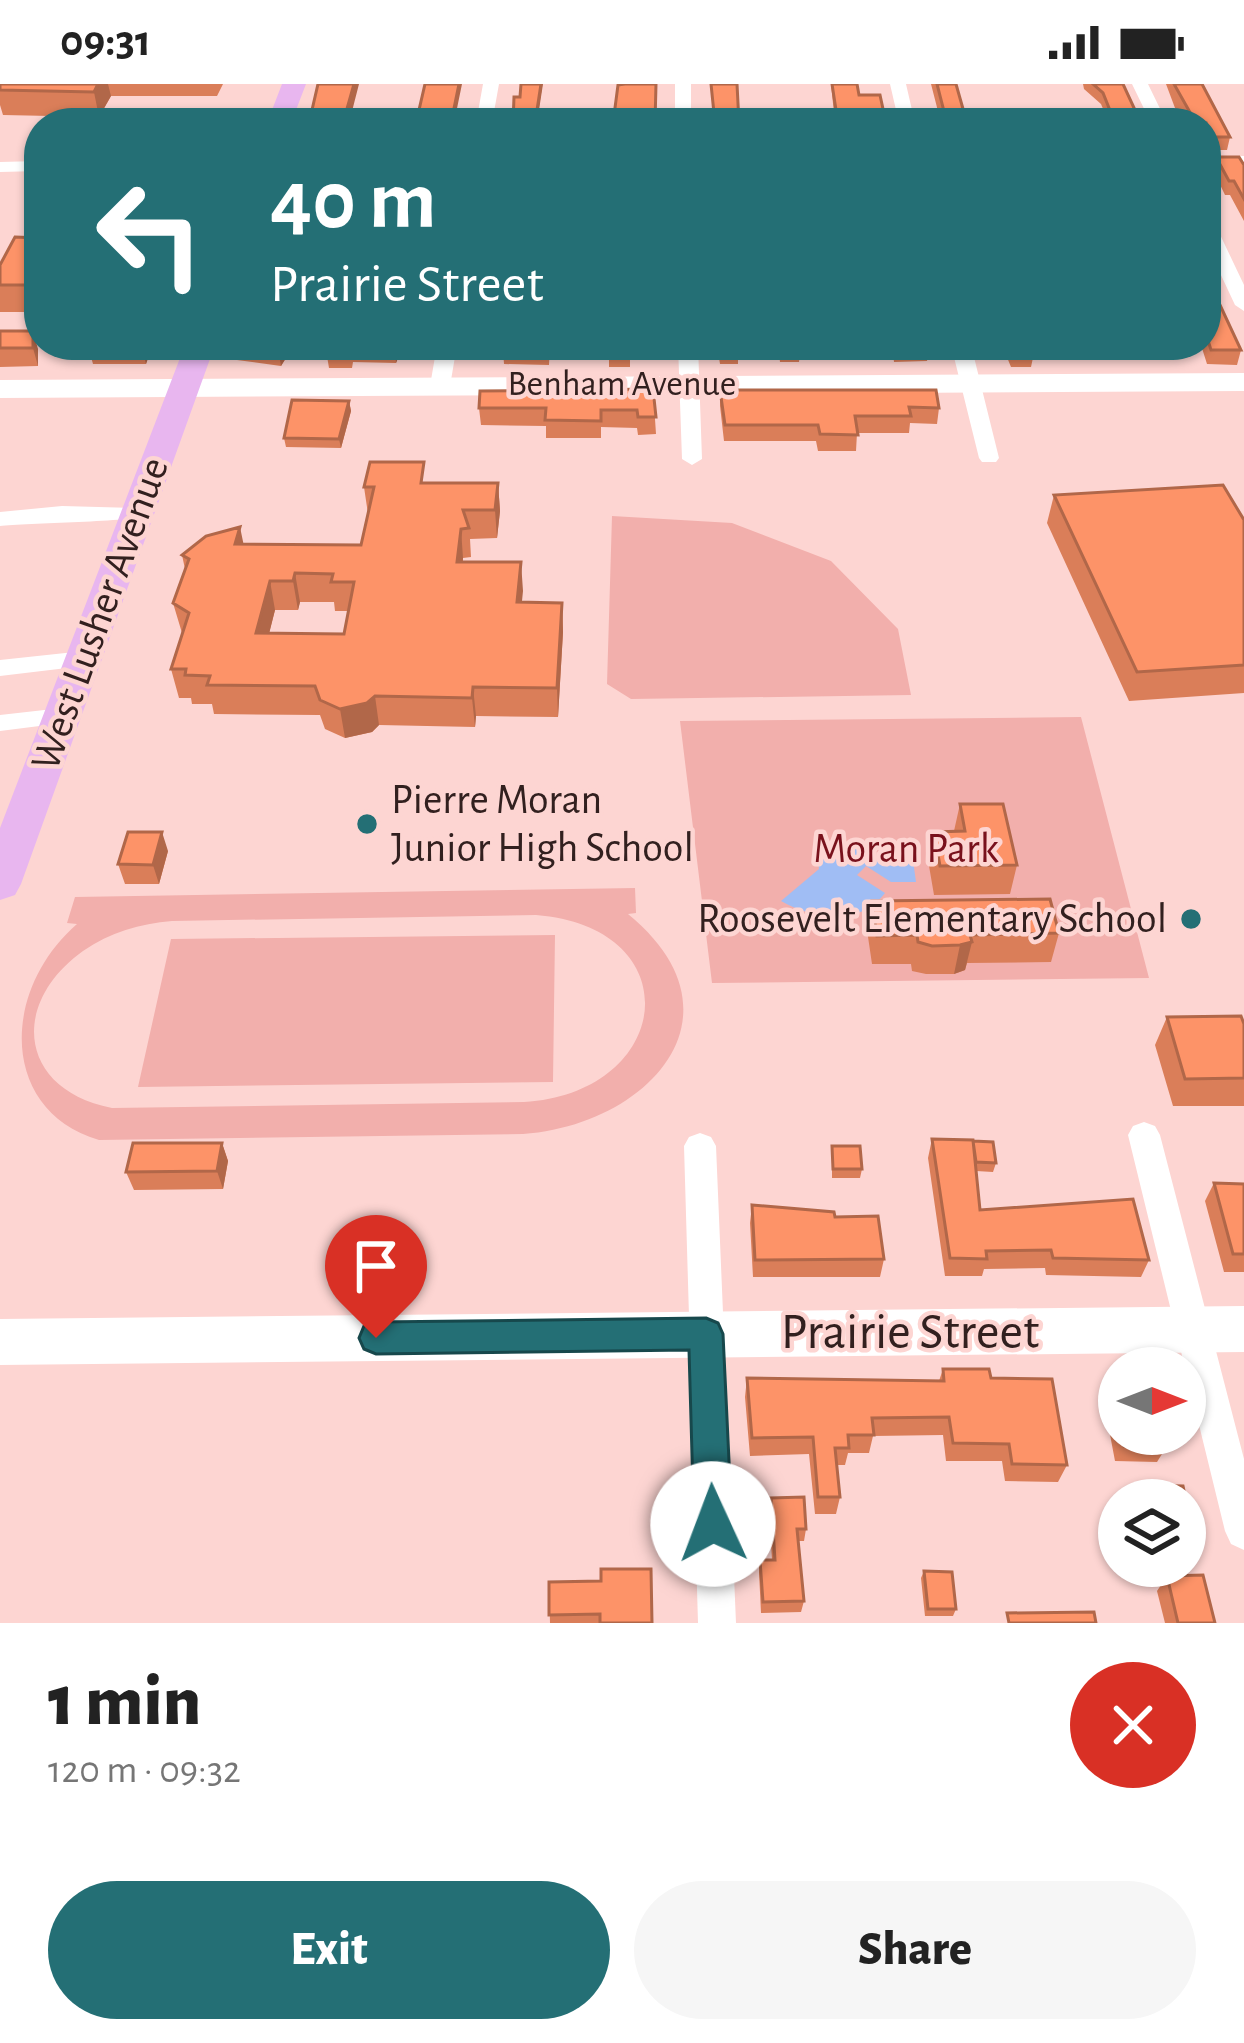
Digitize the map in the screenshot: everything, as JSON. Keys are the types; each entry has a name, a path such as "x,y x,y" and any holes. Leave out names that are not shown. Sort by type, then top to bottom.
{"main road":[{"name":"West Lusher Avenue","path":"0,884 195,360"},
{"name":"Benham Avenue","path":"0,389 1244,382"},
{"name":"Prairie Street","path":"0,1342 1244,1330"}],"street":[{"path":"1221,256 1244,305"},
{"path":"440,386 444,360"},
{"path":"688,360 692,458"},
{"path":"965,360 989,458"},
{"path":"0,520 62,513 136,515"},
{"path":"0,668 83,659"},
{"path":"0,723 62,716"},
{"path":"1144,1135 1244,1531"},
{"path":"700,1146 717,1623"}],"green space":[{"path":"612,516 732,523 831,561 898,629 911,695 631,699 607,684"},
{"name":"Moran Park","path":"1081,717 1149,978 712,983 680,721"},
{"path":"635,888 636,913 628,914 664,952 681,990 682,1026 668,1059 644,1087 609,1110 568,1126 523,1134 99,1140 66,1125 43,1103 28,1077 22,1046 24,1014 34,982 52,951 77,924 67,923 75,897","holes":["536,915 587,926 621,948 640,978 645,1010 635,1042 611,1071 574,1092 524,1102 112,1108 81,1098 58,1083 42,1064 35,1043 35,1019 43,995 59,972 93,944 148,924"]},
{"path":"555,935 553,1082 138,1087 171,939"}],"water":[{"path":"856,846 877,860 913,860 916,882 891,882 866,866 857,875 885,893 874,904 849,915 821,915 781,901 819,869 816,847"}],"building":[{"path":"0,84 98,84 94,92 0,90"},
{"path":"318,84 354,84 347,108 312,108"},
{"path":"425,84 459,84 454,108 419,108"},
{"path":"521,84 541,84 537,108 514,108 514,97 520,97"},
{"path":"656,84 655,108 615,108 618,85"},
{"path":"711,84 737,84 738,108 713,108"},
{"path":"832,84 857,84 859,95 880,95 883,108 836,108"},
{"path":"937,84 956,84 963,108 943,108"},
{"path":"1093,84 1123,84 1134,108 1109,108"},
{"path":"1174,84 1202,84 1215,108 1188,108"},
{"path":"1221,157 1239,157 1244,165 1244,199 1234,181 1229,181"},
{"path":"15,237 24,237 24,285 0,285 0,265"},
{"path":"1221,307 1241,350 1221,350"},
{"path":"0,331 24,331 24,348 0,348"},
{"path":"653,389 656,417 638,417 637,410 601,410 601,421 545,420 546,408 479,408 480,391"},
{"path":"720,390 936,390 939,408 909,407 911,416 855,416 858,435 820,434 818,425 725,425"},
{"path":"292,400 349,401 339,439 284,438"},
{"path":"370,462 424,462 421,483 498,483 495,510 463,510 469,528 461,529 457,562 521,562 517,602 562,603 557,688 473,687 472,698 375,696 367,703 340,709 320,700 315,686 207,685 210,676 171,669 189,613 173,603 189,559 182,555 206,536 240,527 235,544 361,545 374,487 364,487","holes":["295,573 333,574 331,582 354,582 344,634 256,633 270,581 293,581"]},
{"path":"1223,485 1244,520 1244,665 1137,672 1054,495"},
{"path":"960,804 1003,804 1017,865 940,866 934,832 965,831"},
{"path":"128,832 162,832 153,865 118,864"},
{"path":"1050,899 1059,933 970,935 972,942 932,946 918,942 917,935 877,936 872,901"},
{"path":"1241,1016 1244,1078 1185,1079 1167,1017"},
{"path":"932,1139 973,1140 980,1210 1133,1199 1149,1260 1053,1258 1051,1250 986,1251 987,1259 950,1258"},
{"path":"973,1141 993,1142 996,1163 976,1162"},
{"path":"133,1143 222,1143 217,1171 126,1172"},
{"path":"832,1146 860,1146 862,1169 833,1169"},
{"path":"1214,1183 1244,1184 1244,1254 1233,1254"},
{"path":"752,1205 834,1212 835,1217 878,1216 884,1259 755,1260"},
{"path":"943,1369 989,1369 991,1378 1052,1379 1067,1465 1012,1464 1009,1444 953,1443 949,1417 872,1418 874,1435 848,1435 849,1448 835,1448 840,1497 818,1497 813,1437 752,1438 747,1378 944,1381"},
{"path":"804,1497 806,1529 797,1529 804,1601 763,1602 760,1560 775,1560 771,1498"},
{"path":"601,1569 651,1569 652,1623 600,1623 600,1614 549,1615 549,1582 601,1581"},
{"path":"924,1571 952,1572 956,1609 928,1609"},
{"path":"1170,1587 1206,1587 1215,1623 1178,1623"},
{"path":"1094,1612 1096,1623 1009,1623 1007,1613"}],"place":[{"name":"Pierre Moran Junior High School","path":"367,824"},
{"name":"Roosevelt Elementary School","path":"1191,919"}],"route":[{"path":"376,1338 706,1334 713,1524"}]}
